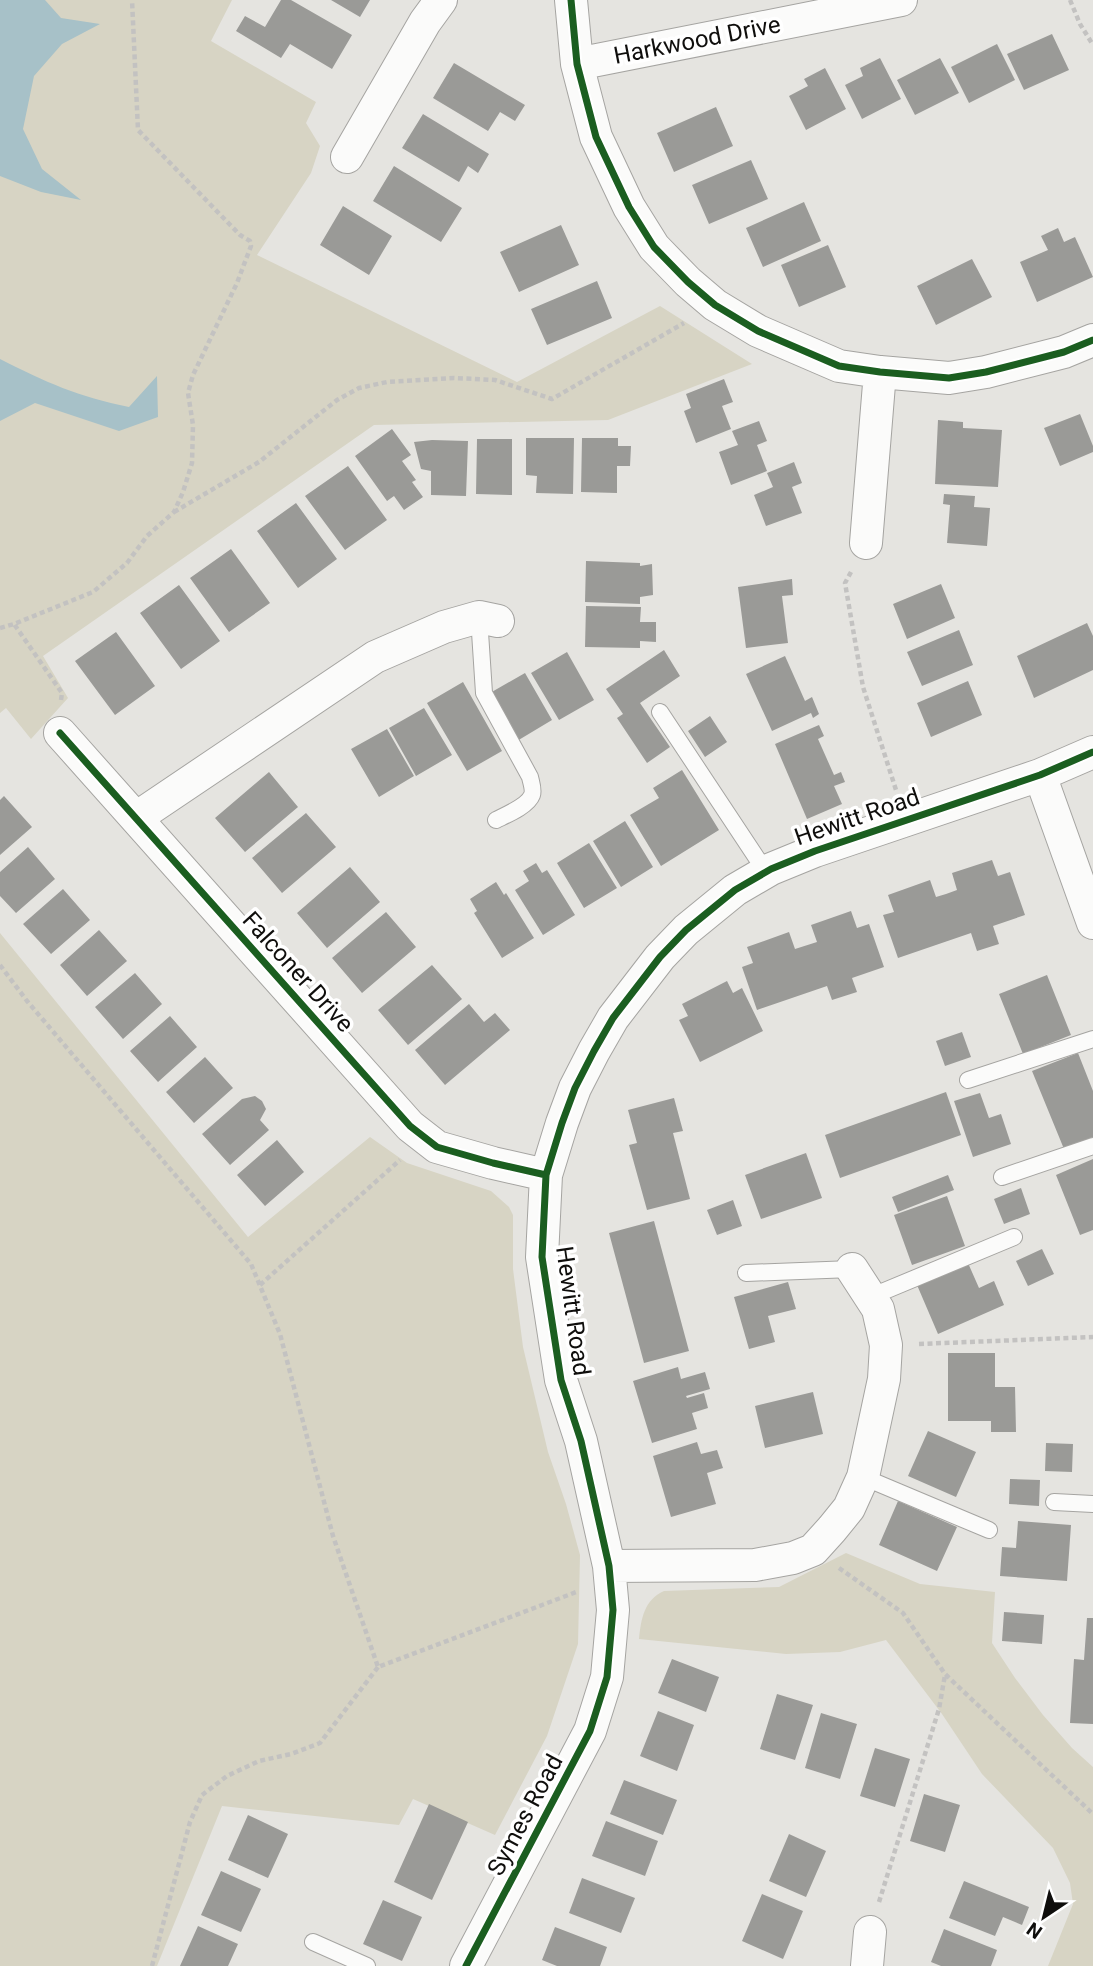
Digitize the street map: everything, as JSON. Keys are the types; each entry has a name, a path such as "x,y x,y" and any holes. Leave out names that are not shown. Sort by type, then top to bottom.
{"street":[{"path":"347,157 425,22 441,0"},
{"name":"Harkwood Drive","path":"571,0 577,64 596,137 629,207 654,247 715,305 758,331 829,362 880,372 949,378 986,372 1064,352 1093,340"},
{"name":"Harkwood Drive","path":"577,64 901,0"},
{"path":"866,543 880,372"},
{"path":"136,818 375,657 444,627 488,619"},
{"name":"Falconer Drive","path":"60,733 410,1126 437,1147 546,1175"},
{"name":"Hewitt Road","path":"607,1677 613,1610 609,1573 581,1441 561,1380 542,1257 546,1175 575,1088 594,1051 632,992 660,957 685,930 735,890 766,872 815,851 1040,775 1093,752"},
{"path":"1040,775 1093,923"},
{"path":"609,1573 755,1565 793,1558 813,1550 849,1508 863,1476 884,1379 886,1345 878,1309 852,1269"},
{"name":"Symes Road","path":"466,1966 590,1731 607,1677"},
{"path":"867,1966 870,1932"}],"lane":[{"path":"488,619 484,693 530,777 532,789 532,796 528,801 496,820"},
{"path":"660,712 766,872"},
{"path":"968,1080 1093,1039"},
{"path":"1002,1177 1093,1146"},
{"path":"870,1297 1014,1237"},
{"path":"746,1273 852,1269"},
{"path":"863,1476 989,1530"},
{"path":"1055,1502 1093,1504"},
{"path":"313,1941 367,1966"}],"path":[{"path":"132,0 138,130 250,241 251,246 237,283 193,375 188,393 193,425 192,463 174,512"},
{"path":"1070,0 1093,45"},
{"path":"0,628 93,592 127,563 147,536 174,512 259,462 337,400 359,388 387,382 454,378 495,380 552,398 715,305"},
{"path":"866,543 845,583 863,687 905,820"},
{"path":"14,624 61,693 60,733"},
{"path":"0,965 27,1001 251,1264 280,1334 333,1536 378,1667"},
{"path":"260,1285 425,1138"},
{"path":"886,1345 1093,1337"},
{"path":"813,1550 904,1613 945,1674 1093,1814"},
{"path":"152,1966 190,1822 202,1795 226,1776 259,1761 291,1754 320,1743 378,1667 609,1573"},
{"path":"870,1932 939,1709 945,1674"}],"shaded area":[{"path":"0,0 232,0 211,41 316,102 306,123 320,146 311,173 257,255 517,382 660,306 752,364 608,420 374,425 43,656 68,698 31,739 6,708 0,713"},
{"path":"0,933 248,1237 370,1137 407,1163 491,1191 509,1207 513,1215 513,1269 523,1347 548,1452 580,1555 578,1644 547,1736 495,1835 413,1799 399,1825 222,1806 157,1966 0,1966"},
{"path":"846,1553 920,1584 995,1592 992,1643 1043,1715 1093,1767 1093,1966 1048,1966 1073,1904 1070,1883 1053,1848 982,1774 942,1714 886,1640 840,1652 786,1654 639,1639 648,1605 664,1591 779,1587"}],"water":[{"path":"0,0 45,0 61,18 100,24 62,44 34,76 23,129 42,169 81,200 41,192 0,176"},
{"path":"0,359 63,388 129,407 157,376 158,417 119,431 35,403 0,421"}],"building":[{"path":"281,0 291,0 352,35 332,69 290,44 281,58 236,31 245,16 265,27"},
{"path":"331,0 370,0 360,17"},
{"path":"1052,34 1069,70 1024,90 1007,54"},
{"path":"997,44 1015,80 969,103 951,67"},
{"path":"880,58 901,99 862,119 845,85 863,76 860,68"},
{"path":"940,58 959,93 915,115 897,80"},
{"path":"454,63 525,105 515,121 500,112 488,131 433,98"},
{"path":"825,68 846,109 806,130 789,96 808,86 804,79"},
{"path":"716,107 733,146 674,172 657,133"},
{"path":"423,114 489,154 478,173 468,166 459,182 402,148"},
{"path":"751,160 768,199 709,224 692,185"},
{"path":"394,166 462,208 441,242 373,201"},
{"path":"804,202 821,241 763,267 746,228"},
{"path":"343,206 392,236 369,275 320,245"},
{"path":"561,225 579,265 519,292 500,252"},
{"path":"1058,228 1064,242 1075,237 1093,277 1037,302 1020,262 1048,250 1041,236"},
{"path":"828,245 846,287 799,307 781,265"},
{"path":"972,259 992,297 936,325 917,286"},
{"path":"597,281 612,318 547,345 531,309"},
{"path":"724,379 733,402 722,406 731,429 696,443 684,411 691,408 686,394"},
{"path":"1080,414 1093,452 1060,466 1044,428"},
{"path":"938,420 963,422 963,428 1002,430 998,487 935,484"},
{"path":"759,421 767,441 757,445 767,471 731,485 719,452 738,445 732,431"},
{"path":"392,429 411,455 402,461 416,480 412,482 423,497 404,510 394,496 387,501 355,456"},
{"path":"526,438 574,438 573,494 536,493 537,476 526,475"},
{"path":"582,438 618,438 618,446 631,446 630,466 617,466 617,493 581,492"},
{"path":"477,439 512,439 512,495 476,494"},
{"path":"468,441 466,496 431,495 431,471 421,469 414,442"},
{"path":"794,462 802,483 792,487 802,513 766,526 754,495 773,487 767,473"},
{"path":"348,466 387,520 345,550 305,496"},
{"path":"944,494 975,496 974,507 990,508 987,546 947,543 950,505 943,504"},
{"path":"296,503 337,559 298,588 257,531"},
{"path":"231,549 270,603 229,632 190,578"},
{"path":"586,561 640,563 640,566 652,564 653,595 640,597 640,604 585,602"},
{"path":"792,579 793,595 782,596 788,643 746,648 738,587"},
{"path":"941,584 955,618 907,639 893,604"},
{"path":"179,585 220,641 181,669 140,613"},
{"path":"586,606 641,607 640,622 656,622 656,642 640,641 640,648 585,647"},
{"path":"1087,623 1093,636 1093,670 1034,698 1017,656"},
{"path":"959,630 973,665 922,686 907,652"},
{"path":"116,632 155,686 115,715 75,661"},
{"path":"664,650 680,676 640,703 670,747 647,763 617,718 623,714 606,689"},
{"path":"567,652 594,700 559,720 531,673"},
{"path":"785,656 805,701 812,697 819,714 813,718 811,713 772,731 746,674"},
{"path":"525,673 552,720 517,741 490,693"},
{"path":"968,681 982,715 931,737 917,703"},
{"path":"463,682 502,751 467,771 427,703"},
{"path":"424,708 452,755 416,776 389,728"},
{"path":"710,716 727,742 705,757 688,731"},
{"path":"819,725 824,736 818,739 834,775 841,772 845,782 834,786 842,804 807,819 775,744"},
{"path":"387,729 414,776 379,797 351,749"},
{"path":"682,770 719,830 661,866 630,815 659,798 653,788"},
{"path":"269,772 298,807 245,852 215,818"},
{"path":"4,796 32,827 0,855 0,800"},
{"path":"306,813 336,847 282,893 252,858"},
{"path":"625,821 653,867 621,887 593,841"},
{"path":"589,843 617,888 584,908 557,863"},
{"path":"28,847 55,879 16,913 0,896 0,872"},
{"path":"992,860 998,876 1010,872 1025,915 993,926 999,944 977,951 971,933 898,958 883,915 894,912 888,895 930,880 936,897 946,894 957,890 952,873"},
{"path":"536,863 542,873 547,870 575,915 543,935 515,890 529,881 523,871"},
{"path":"350,867 380,902 327,948 297,913"},
{"path":"496,882 534,938 502,958 474,913 477,911 470,899"},
{"path":"63,889 90,920 51,954 23,924"},
{"path":"851,911 857,928 869,924 884,967 852,978 857,992 832,1000 827,986 757,1010 742,967 753,963 747,947 789,932 795,949 817,942 811,925"},
{"path":"386,912 416,947 362,993 332,958"},
{"path":"99,930 127,961 87,996 60,965"},
{"path":"432,965 462,999 408,1045 378,1010"},
{"path":"135,973 162,1004 123,1039 95,1007"},
{"path":"1047,975 1071,1035 1023,1054 999,994"},
{"path":"727,981 733,993 742,988 763,1031 700,1062 679,1020 688,1016 682,1004"},
{"path":"469,1004 484,1022 495,1013 510,1030 445,1085 415,1050"},
{"path":"170,1016 197,1047 158,1082 130,1051"},
{"path":"962,1032 971,1057 945,1066 936,1041"},
{"path":"1078,1053 1093,1091 1093,1137 1064,1149 1032,1071"},
{"path":"205,1057 233,1088 194,1123 166,1092"},
{"path":"946,1092 961,1135 840,1178 825,1135"},
{"path":"980,1093 989,1118 1001,1114 1011,1144 973,1157 954,1101"},
{"path":"255,1096 262,1101 266,1109 260,1120 269,1130 230,1165 202,1134 242,1099"},
{"path":"674,1098 683,1131 673,1133 690,1199 647,1210 629,1145 637,1143 628,1110"},
{"path":"277,1140 304,1172 265,1206 237,1175"},
{"path":"806,1153 822,1198 761,1219 745,1175"},
{"path":"1093,1159 1093,1230 1080,1235 1056,1175"},
{"path":"948,1175 954,1190 898,1212 892,1197"},
{"path":"1021,1188 1030,1214 1004,1224 994,1199"},
{"path":"947,1196 965,1246 912,1265 894,1215"},
{"path":"733,1200 742,1226 717,1235 707,1210"},
{"path":"654,1221 689,1351 644,1363 609,1233"},
{"path":"1042,1249 1054,1274 1028,1286 1016,1261"},
{"path":"968,1263 979,1288 994,1281 1004,1305 938,1334 917,1285"},
{"path":"788,1282 796,1309 768,1316 775,1342 749,1349 734,1297"},
{"path":"948,1353 995,1353 995,1387 1015,1387 1016,1432 991,1432 991,1421 948,1421"},
{"path":"678,1367 681,1379 705,1372 710,1389 686,1396 687,1398 704,1393 708,1408 692,1413 697,1429 652,1443 633,1381"},
{"path":"813,1392 823,1434 765,1448 755,1406"},
{"path":"928,1431 976,1452 956,1497 908,1476"},
{"path":"697,1442 701,1454 717,1450 723,1468 707,1473 716,1504 671,1517 653,1456"},
{"path":"1046,1443 1073,1444 1072,1472 1045,1471"},
{"path":"1010,1479 1040,1480 1039,1506 1009,1504"},
{"path":"898,1501 957,1527 937,1571 879,1545"},
{"path":"1018,1521 1071,1525 1067,1581 1000,1576 1002,1547 1016,1548"},
{"path":"1004,1612 1044,1615 1042,1644 1002,1641"},
{"path":"1087,1618 1093,1618 1093,1724 1070,1723 1074,1659 1084,1660"},
{"path":"672,1659 719,1677 706,1712 658,1693"},
{"path":"777,1694 813,1705 795,1760 760,1749"},
{"path":"658,1711 694,1725 677,1771 640,1756"},
{"path":"821,1713 857,1724 840,1779 805,1768"},
{"path":"875,1748 910,1759 895,1807 860,1796"},
{"path":"624,1780 677,1800 663,1835 610,1814"},
{"path":"924,1794 960,1805 945,1852 910,1841"},
{"path":"429,1804 468,1822 432,1900 394,1882"},
{"path":"248,1815 288,1834 268,1878 228,1860"},
{"path":"606,1821 658,1841 645,1876 592,1856"},
{"path":"789,1834 826,1851 806,1897 769,1881"},
{"path":"221,1871 261,1889 241,1932 201,1915"},
{"path":"582,1878 635,1898 621,1933 569,1913"},
{"path":"964,1881 1029,1907 1022,1925 1003,1917 995,1936 949,1918"},
{"path":"762,1894 803,1911 783,1959 742,1941"},
{"path":"383,1900 422,1917 402,1961 363,1944"},
{"path":"198,1926 238,1944 228,1966 180,1966"},
{"path":"555,1927 607,1947 600,1966 557,1966 542,1960"},
{"path":"944,1929 997,1950 991,1966 941,1966 931,1962"}],"cycle path":[{"path":"571,0 577,64 596,137 629,207 654,247 715,305 758,331 839,366 880,372 949,378 986,372 1064,352 1093,340"},
{"path":"60,733 410,1126 437,1147 546,1175"},
{"path":"466,1966 590,1731 607,1677 613,1610 609,1566 581,1441 561,1380 542,1257 546,1175 575,1088 594,1051 613,1018 660,957 686,930 735,890 771,869 815,851 1040,775 1093,752"}]}
